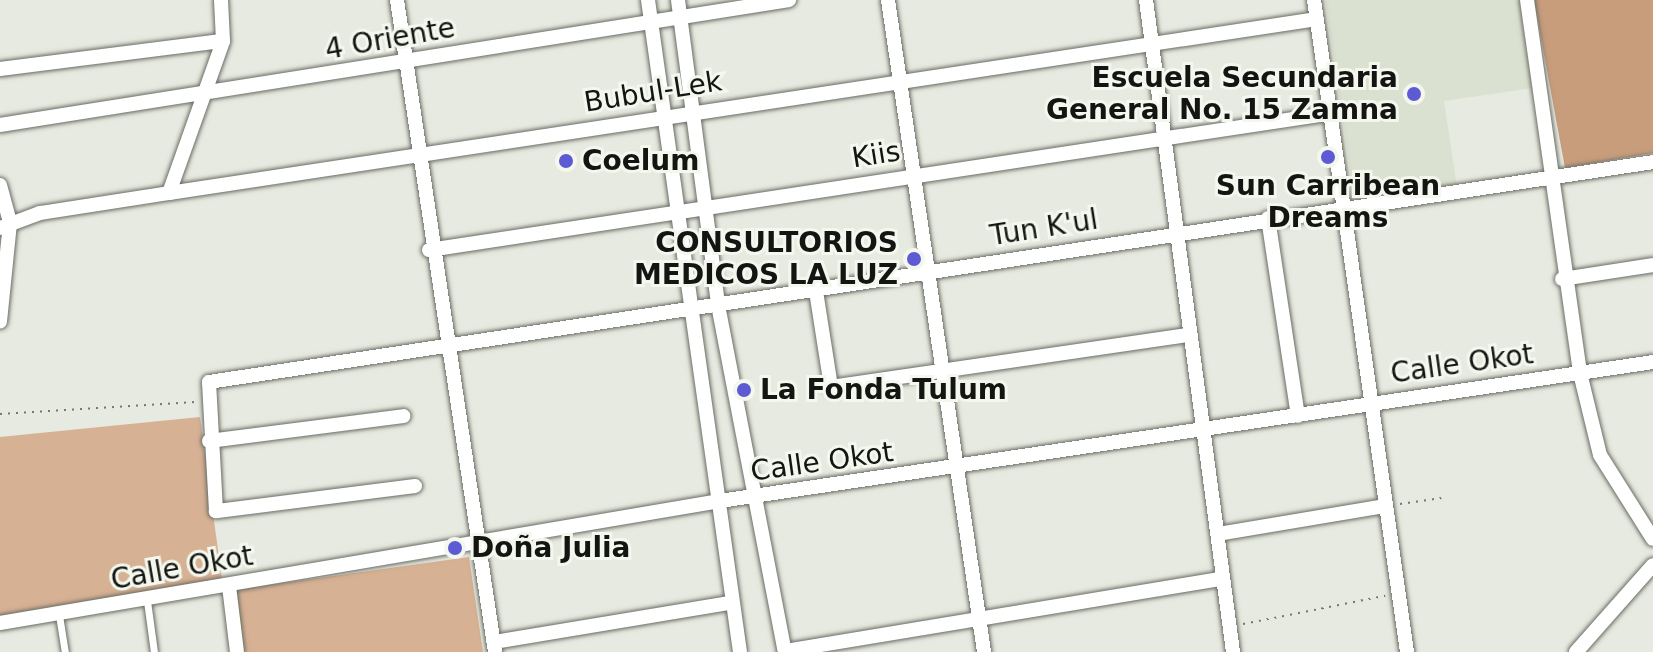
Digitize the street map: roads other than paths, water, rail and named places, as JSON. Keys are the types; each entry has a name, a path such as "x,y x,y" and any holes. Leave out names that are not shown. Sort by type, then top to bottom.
{"street":[{"path":"169,193 223,41 221,0"},
{"path":"397,0 410,62 429,250 494,647 730,603"},
{"path":"648,0 686,310 720,501 730,603 740,652"},
{"path":"678,0 709,209 718,305 785,652 978,615 1222,579"},
{"name":"4 Oriente","path":"0,125 789,0"},
{"path":"888,0 917,175 984,652"},
{"path":"1146,0 1179,232 1189,335 1206,431 1233,652"},
{"path":"1314,0 1333,113 1342,207 1407,652"},
{"path":"1527,0 1555,176 1562,279 1580,373 1600,455 1652,536"},
{"name":"Bubul-Lek","path":"5,226 169,193 420,159 664,116 1317,19"},
{"path":"0,69 223,41"},
{"name":"Kiis","path":"429,250 1165,136 1333,113"},
{"name":"Tun K'ul","path":"209,441 209,382 816,291 1268,218 1653,162"},
{"path":"0,185 5,226 0,321"},
{"path":"1268,218 1298,416"},
{"path":"1562,279 1653,265"},
{"path":"816,291 831,387 944,374 1189,335"},
{"name":"Calle Okot","path":"0,623 476,546 720,501 957,470 1370,403 1653,362"},
{"path":"403,416 209,441 216,511 415,486"},
{"path":"1218,534 1385,506"},
{"path":"1576,652 1653,565"},
{"path":"229,586 237,652"}],"lane":[{"path":"147,601 154,652"},
{"path":"59,615 65,652"}],"place":[{"name":"Escuela Secundaria General No. 15 Zamna","path":"1414,94"},
{"name":"Sun Carribean Dreams","path":"1328,157"},
{"name":"Coelum","path":"566,161"},
{"name":"CONSULTORIOS MEDICOS LA LUZ","path":"914,259"},
{"name":"La Fonda Tulum","path":"744,390"},
{"name":"Doña Julia","path":"455,548"}]}
